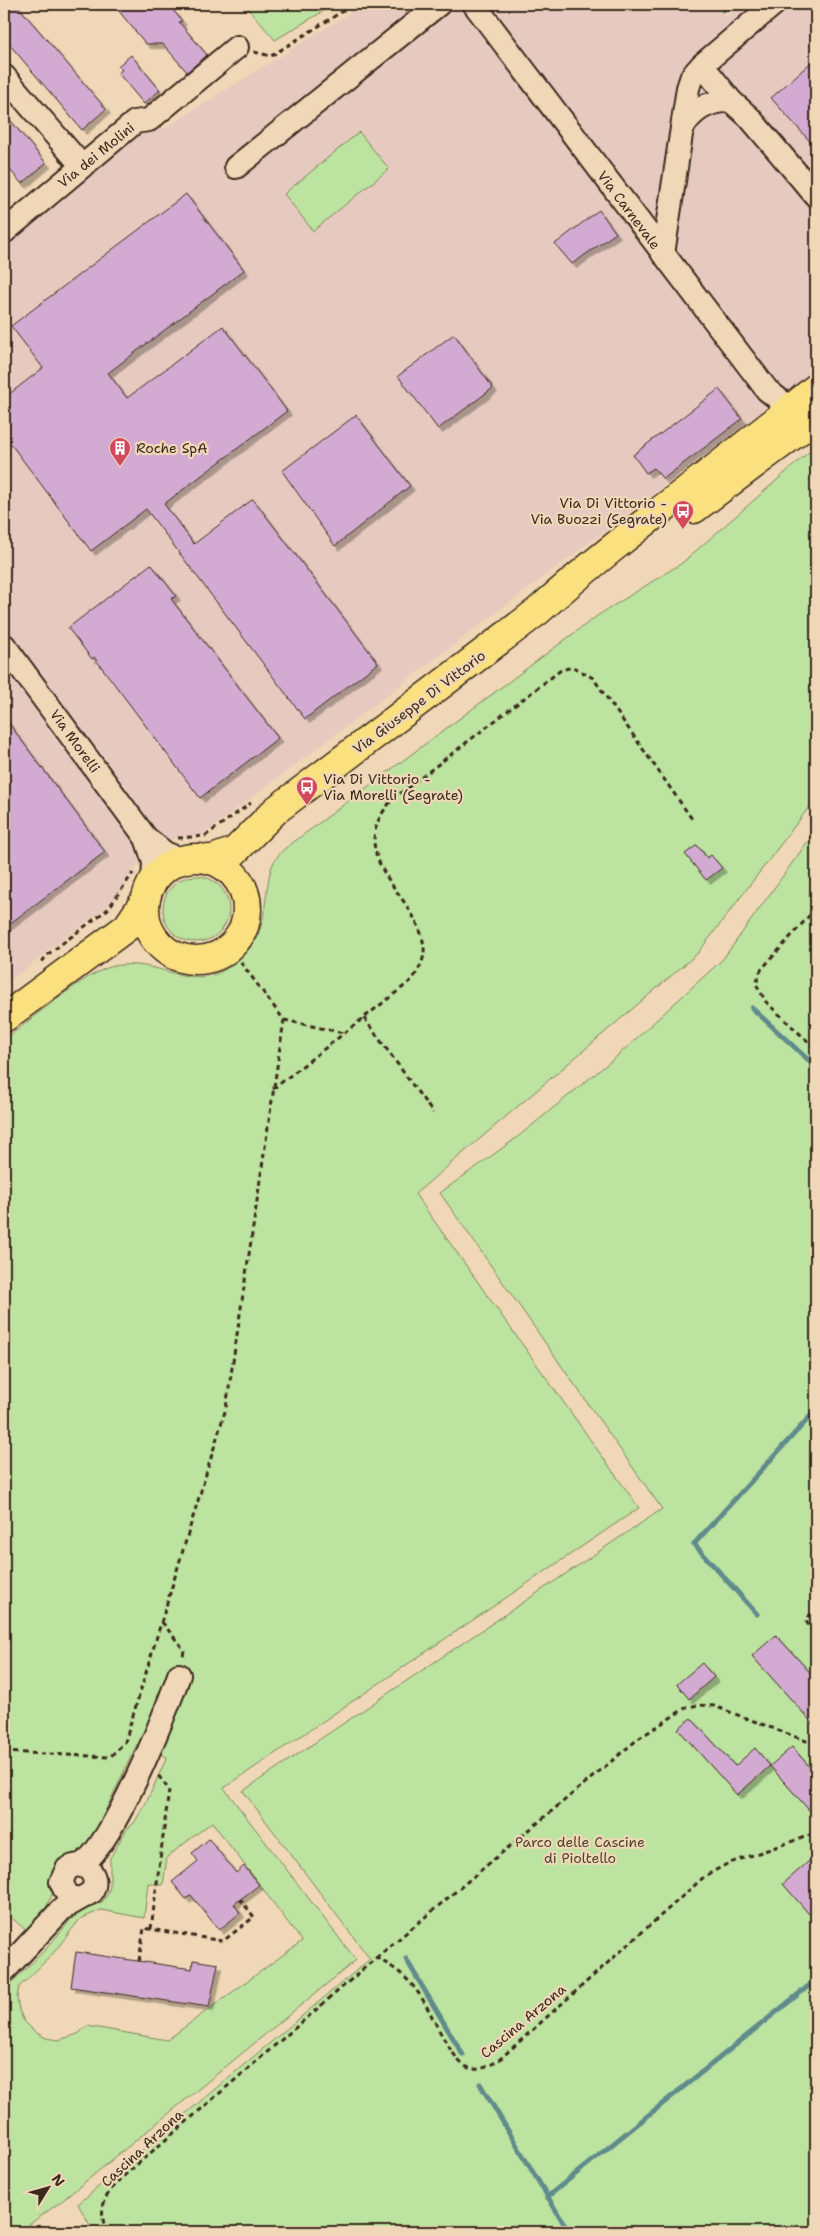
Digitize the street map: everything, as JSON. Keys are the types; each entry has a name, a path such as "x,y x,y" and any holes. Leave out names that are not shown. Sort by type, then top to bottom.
{"main road":[{"name":"Via Giuseppe Di Vittorio","path":"210,860 235,850 276,810 538,611 600,559 816,388"},
{"name":"Via Giuseppe Di Vittorio","path":"538,611 643,546 816,418"},
{"name":"Via Giuseppe Di Vittorio","path":"244,892 250,861 256,843 276,810"},
{"path":"4,1018 127,926 164,870 182,860 196,858 210,860 228,870 238,880 244,892 247,906 246,920 241,933 230,948 216,956 202,960 188,960 150,947 124,945 87,956"},
{"path":"149,890 145,913 148,926 154,938 169,952"}],"street":[{"path":"236,167 439,4"},
{"name":"Via Carnevale","path":"474,4 767,390 791,409"},
{"path":"663,254 688,88 692,76 702,65 774,4"},
{"name":"Via dei Molini","path":"4,232 135,122 149,120 237,47"},
{"path":"702,65 731,102 749,117 816,196"},
{"path":"4,76 82,166"},
{"path":"682,129 687,120 701,107 721,101 731,102"},
{"path":"791,409 806,408 816,402"},
{"name":"Via Morelli","path":"5,648 146,838 165,853 182,860"},
{"name":"Via Morelli","path":"146,838 154,862 149,890"},
{"path":"4,1971 58,1912 62,1899 70,1893 92,1892 95,1883 87,1870 89,1861 100,1847 146,1758 179,1675"},
{"path":"70,1893 64,1873 71,1866 87,1870"}],"path":[{"path":"237,47 271,56 354,4"},
{"path":"273,1089 412,980 423,959 424,949 415,921 380,866 376,854 375,827 381,813 393,799 561,670 573,668 593,678 692,819"},
{"path":"816,908 760,970 756,984 766,1002 816,1049"},
{"path":"230,948 284,1020 344,1034"},
{"path":"364,1018 433,1113"},
{"path":"4,1752 110,1757 125,1742 226,1408 284,1020"},
{"path":"816,1606 806,1621 816,1637"},
{"path":"162,1622 184,1650 179,1675"},
{"path":"376,1958 626,1748 682,1709 699,1704 714,1706 816,1743"},
{"path":"146,1758 169,1790 151,1929"},
{"name":"Cascina Arzona","path":"108,2232 102,2222 101,2209 107,2193 376,1958 399,1971 412,1982 460,2062 468,2068 481,2069 500,2059 704,1876 727,1864 816,1833"},
{"path":"139,1961 144,1928 223,1941 254,1917 240,1899"}],"shaded area":[{"path":"364,4 713,4 725,17 740,4 816,4 816,371 201,836 184,836 165,841 141,859 114,901 4,985 4,242 139,130 165,128"}],"green space":[{"path":"244,4 335,4 275,40"},
{"path":"359,132 389,169 313,231 284,194"},
{"path":"816,446 816,798 698,953 415,1194 639,1508 224,1788 356,1960 63,2200 19,2232 4,2232 4,1990 47,1948 78,1911 102,1902 107,1895 110,1887 110,1858 126,1830 134,1823 147,1801 167,1757 137,1744 93,1837 84,1849 75,1855 53,1892 43,1915 28,1932 4,1911 4,1040 73,987 88,977 114,966 133,965 150,967 198,977 214,974 231,966 249,949 260,930 269,876 275,860 283,850 597,616 682,563","holes":["212,1822 302,1941 167,2040 87,2026 78,2034 59,2040 46,2038 35,2032 24,2021 19,2010 17,1998 19,1987 51,1956 80,1919 101,1910 144,1918 148,1883 163,1885 167,1857"]},
{"name":"Parco delle Cascine di Pioltello","path":"816,830 816,2232 94,2232 78,2204 370,1959 243,1791 662,1509 440,1193 515,1139 616,1057 723,959"},
{"path":"196,876 209,879 219,886 226,896 229,909 226,922 219,932 209,939 196,942 183,939 173,932 166,922 163,909 166,896 173,886 183,879"}],"building":[{"path":"12,4 16,4 106,109 82,130 4,38 4,11"},
{"path":"113,4 168,4 182,21 179,22 207,55 187,72 163,44 146,44"},
{"path":"131,55 160,90 144,104 118,73 122,70 118,66"},
{"path":"816,58 816,148 771,98"},
{"path":"4,113 46,163 22,184 4,163"},
{"name":"Roche SpA","path":"186,194 244,270 108,373 127,398 223,326 287,411 164,504 194,544 253,499 378,663 305,719 146,509 91,551 4,435 4,398 43,368 11,326"},
{"path":"599,210 616,233 572,264 555,244"},
{"path":"454,334 493,388 438,429 398,376"},
{"path":"719,389 742,419 663,479 654,468 646,473 633,455"},
{"path":"356,415 410,486 335,546 282,471"},
{"path":"151,564 176,596 171,599 278,738 200,798 94,657 92,659 68,628"},
{"path":"4,717 105,852 4,928"},
{"path":"697,845 707,858 711,855 722,868 706,880 685,854"},
{"path":"776,1635 816,1679 816,1727 752,1656"},
{"path":"702,1663 714,1677 689,1699 677,1684"},
{"path":"691,1718 735,1766 755,1748 770,1766 737,1795 678,1729"},
{"path":"792,1747 816,1774 816,1818 770,1766"},
{"path":"209,1839 236,1873 244,1866 259,1885 234,1904 240,1913 219,1930 191,1895 186,1899 172,1882 198,1861 192,1853"},
{"path":"816,1855 816,1922 783,1884"},
{"path":"76,1952 192,1969 193,1960 218,1964 209,2007 71,1987"}],"waterway":[{"path":"723,10 730,4"},
{"path":"752,1008 816,1067"},
{"path":"757,1614 694,1544 816,1410"},
{"path":"406,1959 463,2055"},
{"path":"547,2197 816,1980"},
{"path":"480,2084 569,2232"}],"place":[{"name":"Roche SpA","path":"120,467"},
{"name":"Via Di Vittorio - Via Buozzi (Segrate)","path":"683,530"},
{"name":"Via Di Vittorio - Via Morelli (Segrate)","path":"307,806"}]}
